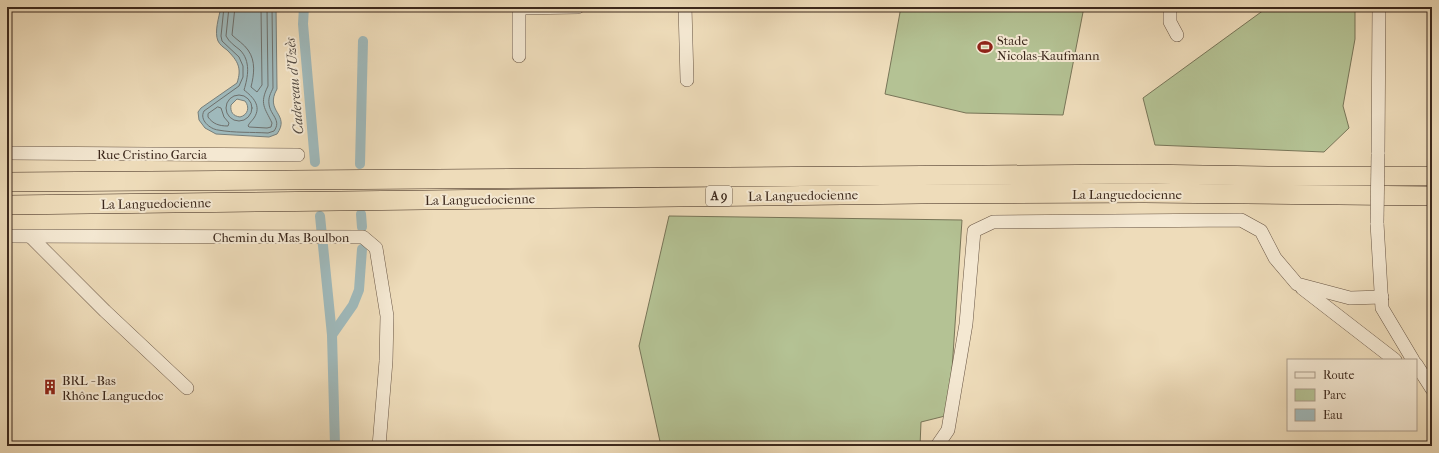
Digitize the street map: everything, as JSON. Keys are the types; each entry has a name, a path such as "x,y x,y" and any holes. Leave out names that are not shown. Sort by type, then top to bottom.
{"highway":[{"name":"La Languedocienne","path":"7,182 1132,174 1432,176"},
{"name":"La Languedocienne","path":"7,204 937,194 1144,193 1432,196"}],"street":[{"path":"519,56 519,7 578,7"},
{"path":"685,7 688,80"},
{"path":"1169,7 1170,22 1177,35"},
{"path":"1379,7 1377,223 1382,308 1413,359"},
{"name":"Rue Cristino Garcia","path":"7,153 298,155"},
{"path":"937,446 948,430 966,324 974,231 993,222 1241,220 1261,231 1274,258 1298,284 1394,359"},
{"name":"Chemin du Mas Boulbon","path":"7,236 363,237 376,248 387,316 386,361 378,446"},
{"path":"31,237 105,311 187,388"},
{"path":"1298,284 1350,298 1382,298"},
{"path":"1417,366 1431,388"},
{"path":"1417,377 1431,388"}],"green space":[{"name":"Stade Nicolas-Kaufmann","path":"901,7 1084,7 1063,115 966,113 885,94"},
{"path":"1268,7 1355,7 1355,39 1343,106 1349,128 1324,152 1155,145 1143,98"},
{"path":"669,216 962,220 949,415 921,422 920,446 661,446 639,346"}],"water":[{"path":"221,7 276,7 277,89 273,103 281,122 277,134 269,137 216,134 205,128 199,120 198,112 201,108 237,83 239,73 236,61 218,41 217,29","holes":["237,99 245,101 248,108 246,113 240,117 234,115 231,110 231,105"]}],"waterway":[{"name":"Cadereau d'Uzès","path":"304,7 303,24 315,162"},
{"path":"360,164 363,41"},
{"path":"361,214 362,227"},
{"path":"320,216 332,335 335,446"},
{"path":"332,335 353,305 359,290 362,249"}],"place":[{"name":"Stade Nicolas-Kaufmann","path":"985,47"},
{"name":"BRL - Bas Rhône Languedoc","path":"50,387"}]}
